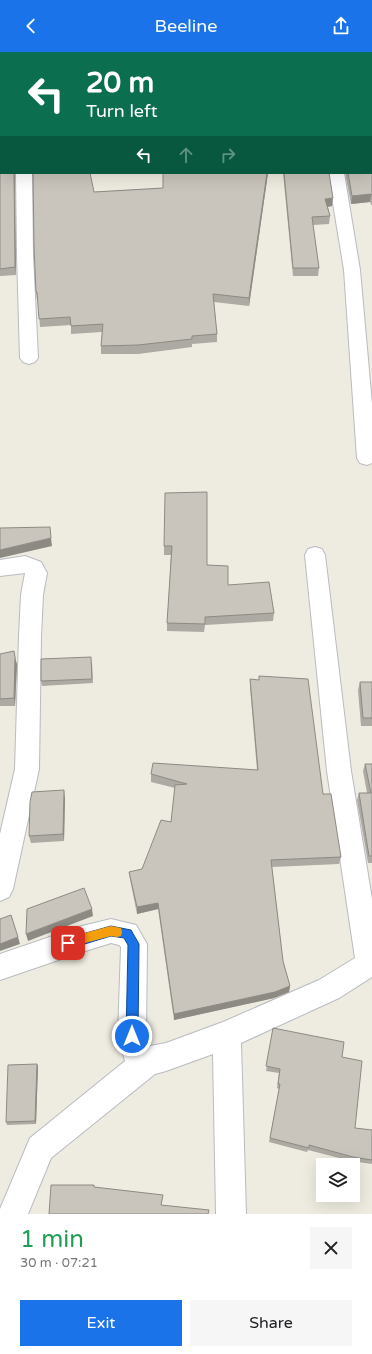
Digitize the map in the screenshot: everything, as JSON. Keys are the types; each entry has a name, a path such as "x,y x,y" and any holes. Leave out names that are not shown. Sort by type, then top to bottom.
{"street":[{"path":"24,174 29,358"},
{"path":"336,174 352,270 367,458"},
{"path":"13,1214 40,1148 148,1061 166,1057 227,1035 329,989 371,962 339,771 315,555"},
{"path":"0,568 25,564 34,568 36,573 32,595 26,769 0,889"},
{"path":"0,966 111,931 127,934 134,944 132,1036 136,1054 148,1061"},
{"path":"227,1035 231,1214"}],"building":[{"path":"0,174 14,174 15,267 0,269"},
{"path":"33,174 90,174 94,192 163,188 163,174 267,174 249,298 213,294 217,334 192,336 192,339 138,345 101,346 103,324 71,326 70,317 39,319 34,247"},
{"path":"284,174 329,174 333,198 325,199 330,216 312,217 319,268 293,268"},
{"path":"348,174 372,174 372,195 352,196"},
{"path":"207,492 207,565 228,566 228,585 269,582 274,613 205,617 205,624 167,623 172,546 164,546 165,493"},
{"path":"50,527 51,538 0,550 0,528"},
{"path":"14,651 14,698 0,699 0,654"},
{"path":"91,657 92,679 41,681 41,659"},
{"path":"259,676 308,679 323,794 331,794 341,857 271,860 283,961 290,986 275,992 174,1014 158,903 137,907 129,872 142,869 161,820 171,822 175,785 187,784 151,774 153,763 258,770 250,679 259,680"},
{"path":"360,682 372,682 372,718 363,718"},
{"path":"365,764 372,764 372,856 369,856 359,793 371,793"},
{"path":"64,790 63,834 29,836 30,802 32,792"},
{"path":"84,888 92,909 26,934 27,909"},
{"path":"11,915 18,937 0,944 0,919"},
{"path":"273,1028 344,1042 342,1057 362,1061 355,1128 372,1130 372,1160 353,1157 309,1145 309,1148 270,1138 280,1084 278,1084 280,1069 266,1066"},
{"path":"37,1064 35,1121 6,1122 8,1065"},
{"path":"51,1185 94,1185 94,1187 163,1195 161,1205 209,1210 208,1214 49,1214"}],"slow traffic":[{"path":"85,938 111,931 117,932"}],"route":[{"path":"68,943 111,931 127,934 134,944 132,1036"}]}
